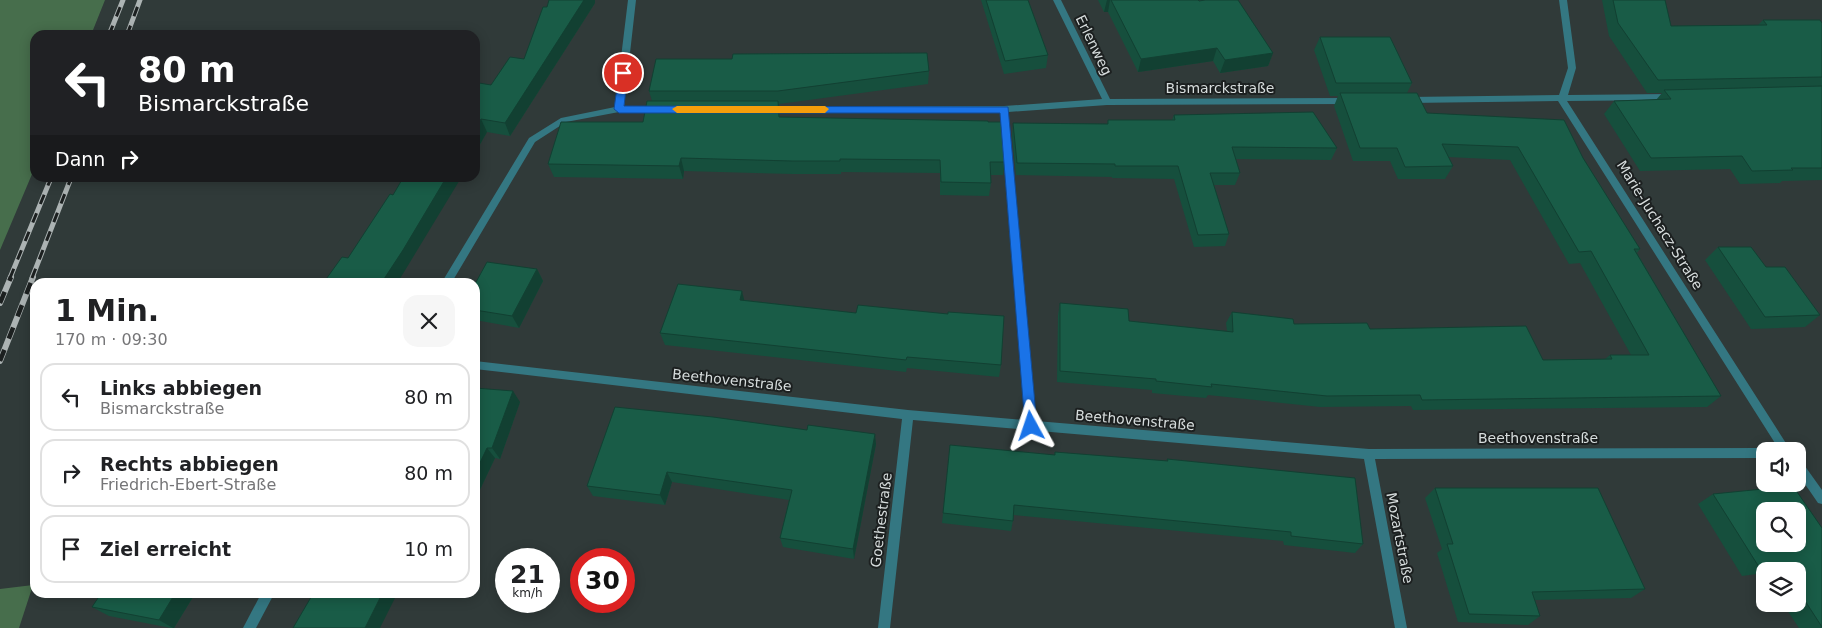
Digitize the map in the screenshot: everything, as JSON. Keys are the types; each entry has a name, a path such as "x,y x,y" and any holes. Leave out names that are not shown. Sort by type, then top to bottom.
{"street":[{"path":"619,109 632,0"},
{"name":"Erlenweg","path":"1057,0 1107,102"},
{"path":"1562,100 1572,68 1563,0"},
{"path":"1394,100 1562,100 1682,97"},
{"name":"Marie-Juchacz-Straße","path":"1562,100 1780,442"},
{"name":"Bismarckstraße","path":"757,109 1004,109 1107,102 1355,101"},
{"path":"449,278 532,140 564,120 619,109 668,109"},
{"path":"1004,109 1031,426"},
{"name":"Beethovenstraße","path":"480,366 908,415 1369,454 1756,453"},
{"name":"Goethestraße","path":"884,628 908,415"},
{"name":"Mozartstraße","path":"1369,454 1401,628"},
{"path":"1806,477 1822,499"},
{"path":"249,628 266,598"}],"green space":[{"path":"0,0 105,0 93,30 30,30 30,179 0,250"},
{"path":"30,585 30,594 19,628 0,628 0,589"}],"building":[{"path":"549,0 584,0 505,123 481,119 480,121 480,83 491,85 510,57 524,59 543,7 547,7"},
{"path":"986,0 1028,0 1048,55 1005,61"},
{"path":"1111,0 1238,0 1273,53 1225,60 1217,48 1141,59"},
{"path":"1613,0 1665,0 1671,26 1767,25 1763,20 1820,20 1822,23 1822,77 1658,80 1618,23"},
{"path":"1320,37 1390,37 1412,83 1336,83"},
{"path":"927,53 929,71 778,91 649,91 656,59 732,59 733,54"},
{"path":"1822,86 1822,168 1752,171 1742,156 1651,158 1614,101 1671,99 1664,90"},
{"path":"1340,93 1417,93 1427,113 1564,120 1583,158 1640,249 1634,249 1721,396 1422,400 1420,395 1327,396 1211,384 1212,387 1156,381 1156,379 1060,371 1060,303 1128,309 1129,321 1233,332 1232,312 1293,319 1294,324 1367,323 1370,329 1526,326 1543,360 1612,359 1610,355 1649,355 1591,251 1579,252 1518,147 1442,144 1453,166 1405,167 1397,148 1360,148"},
{"path":"647,101 778,101 779,117 1001,122 1005,162 990,162 991,183 941,182 940,160 840,159 840,161 792,161 681,158 679,166 548,164 561,122 643,122"},
{"path":"1313,112 1337,148 1232,147 1240,173 1210,173 1229,234 1198,235 1178,166 1017,163 1013,123 1108,124 1108,120 1175,120 1174,115"},
{"path":"401,182 444,182 385,278 327,278 342,257 348,258 390,194 393,195"},
{"path":"1718,247 1751,247 1766,267 1785,267 1820,315 1765,317"},
{"path":"487,262 537,269 512,316 480,311 480,278 478,278"},
{"path":"678,284 742,291 740,300 856,313 858,305 948,314 948,312 1004,316 1001,365 907,357 906,360 660,333"},
{"path":"480,388 513,391 492,448 487,448 480,463"},
{"path":"615,407 713,417 807,430 808,425 875,434 853,549 780,538 792,490 667,472 660,495 587,486"},
{"path":"950,445 1055,455 1055,452 1168,461 1167,459 1355,478 1363,544 1291,536 1291,532 1014,505 1013,521 943,513"},
{"path":"1435,488 1598,488 1645,589 1532,592 1540,616 1469,614 1447,544 1453,544"},
{"path":"1756,490 1756,492 1797,492 1804,502 1756,502 1756,552 1806,552 1806,505 1822,528 1822,627 1806,602 1806,562 1756,562 1713,494"},
{"path":"98,598 172,598 159,620 92,607"},
{"path":"310,598 380,598 365,628 293,628"}],"railway":[{"path":"111,30 123,0"},
{"path":"129,30 140,0"},
{"path":"10,278 49,182"},
{"path":"32,278 69,182"},
{"path":"0,303 11,277"},
{"path":"0,361 30,285"}],"slow traffic":[{"path":"677,109 825,109"}],"route":[{"path":"623,73 619,109 1004,109 1031,426"}]}
